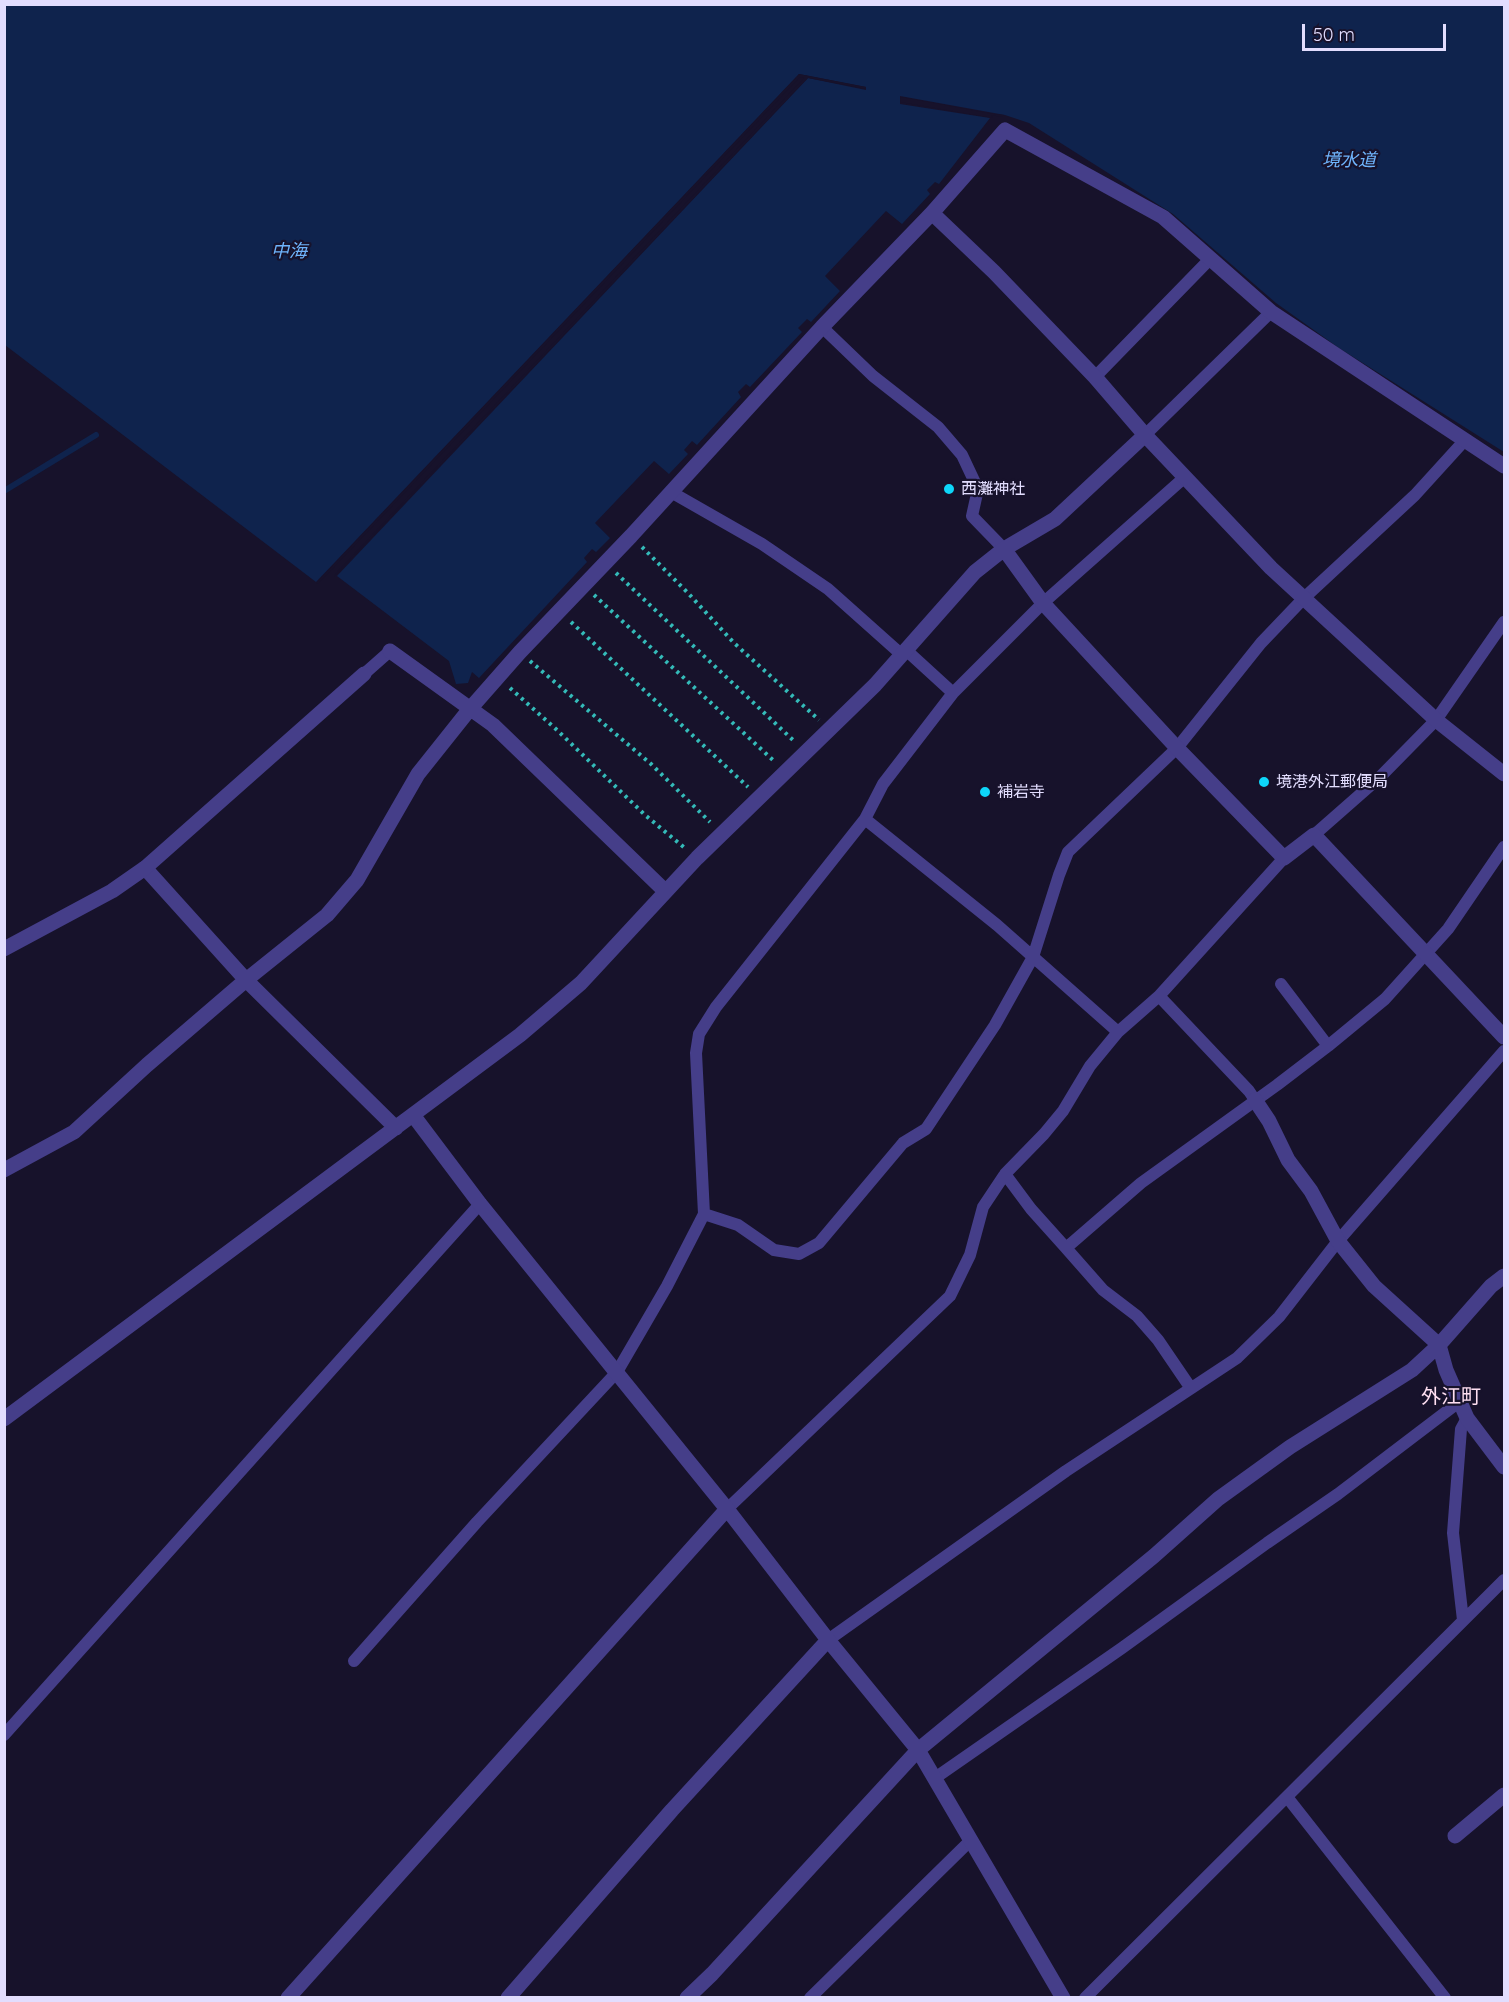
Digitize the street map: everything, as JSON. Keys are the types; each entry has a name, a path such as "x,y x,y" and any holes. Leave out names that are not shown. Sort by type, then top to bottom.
{"street":[{"path":"4,1170 74,1132 147,1065 246,980 327,915 357,880 418,774 469,710 520,652 631,536 822,327 932,213 1005,130 1163,217 1271,312 1504,466"},
{"path":"932,213 994,272 1095,377 1145,435 1271,568 1436,720 1504,774"},
{"path":"4,1419 520,1035 581,983 697,858 875,686 975,572 1004,549 1055,519 1145,435"},
{"path":"1004,549 1042,603 1177,748 1284,858 1314,835 1504,1037"},
{"path":"390,651 469,710 493,725 665,891"},
{"path":"4,949 112,891 145,868 364,674"},
{"path":"145,868 246,980 396,1128"},
{"path":"1255,1100 1269,1121 1288,1160 1311,1191 1338,1241 1374,1286 1440,1346 1446,1370 1467,1418 1504,1467"},
{"path":"412,1115 480,1204 728,1509 828,1640 918,1750 1062,1998"},
{"path":"687,1998 712,1974 918,1750 1154,1556 1218,1499 1290,1447 1412,1370 1440,1346 1491,1286 1504,1276"},
{"path":"288,1998 728,1509"},
{"path":"508,1998 672,1810 828,1640"},
{"path":"1455,1836 1504,1795"}],"lane":[{"path":"1095,377 1210,259"},
{"path":"1145,435 1271,312"},
{"path":"822,327 873,376 938,426 962,455 978,489 972,516 1004,549"},
{"path":"704,1214 738,1226 774,1250 799,1254 819,1244 903,1143 926,1129 995,1025 1033,957 1068,852 1177,748 1261,643 1304,598 1415,495 1465,440"},
{"path":"354,1661 477,1522 617,1372 667,1286 704,1214 696,1053 699,1034 716,1007 866,819 883,784 953,693 1042,603 1185,477"},
{"path":"671,492 762,544 828,589 953,693"},
{"path":"1314,835 1380,777 1436,720 1504,622"},
{"path":"364,674 390,651"},
{"path":"866,819 1033,957 1118,1032"},
{"path":"1066,1248 1141,1183 1328,1046 1384,999 1448,929 1504,847"},
{"path":"728,1509 950,1296 970,1255 983,1208 1005,1174 1057,1119 1090,1066 1118,1032 1159,996 1284,858"},
{"path":"1281,984 1328,1046"},
{"path":"1159,996 1255,1100"},
{"path":"828,1640 1066,1471 1237,1358 1279,1317 1338,1241 1504,1051"},
{"path":"1005,1174 1031,1209 1103,1290 1137,1316 1165,1349 1190,1387"},
{"path":"4,1735 480,1204"},
{"path":"935,1778 1338,1494 1459,1402"},
{"path":"1462,1620 1453,1533 1461,1429 1467,1418"},
{"path":"1085,1998 1504,1580"},
{"path":"1287,1797 1445,1998"},
{"path":"810,1998 971,1840"}],"path":[{"path":"631,536 734,643 830,729"},
{"path":"605,563 805,752"},
{"path":"583,586 785,772"},
{"path":"560,610 759,798"},
{"path":"520,652 651,764 722,833"},
{"path":"498,677 645,815 697,858"}],"water":[{"name":"中海","path":"4,5 1504,5 1504,452 1339,348 1276,303 1173,214 1029,123 1005,115 900,96 900,104 990,118 939,184 935,182 927,190 930,194 902,224 886,211 825,276 840,291 811,322 807,319 798,328 802,332 750,387 746,384 738,392 741,397 697,445 692,441 684,450 688,454 669,474 654,461 595,523 610,538 596,552 592,549 584,558 587,562 479,678 472,672 468,683 456,684 449,661 337,576 808,78 866,90 866,87 799,74 316,582 5,345"}],"pier":[{"path":"799,74 866,87 866,89 808,78 334,577 804,78 800,77 318,584 316,583"},
{"path":"901,97 1004,115 1002,117 991,115 993,118 900,102"}],"waterway":[{"path":"4,491 96,435"}],"place":[{"name":"西灘神社","path":"949,489"},
{"name":"境港外江郵便局","path":"1264,782"},
{"name":"補岩寺","path":"985,792"}],"district":[{"name":"外江町","path":"1451,1397"}],"water label":[{"name":"境水道","path":"1349,161"}]}
